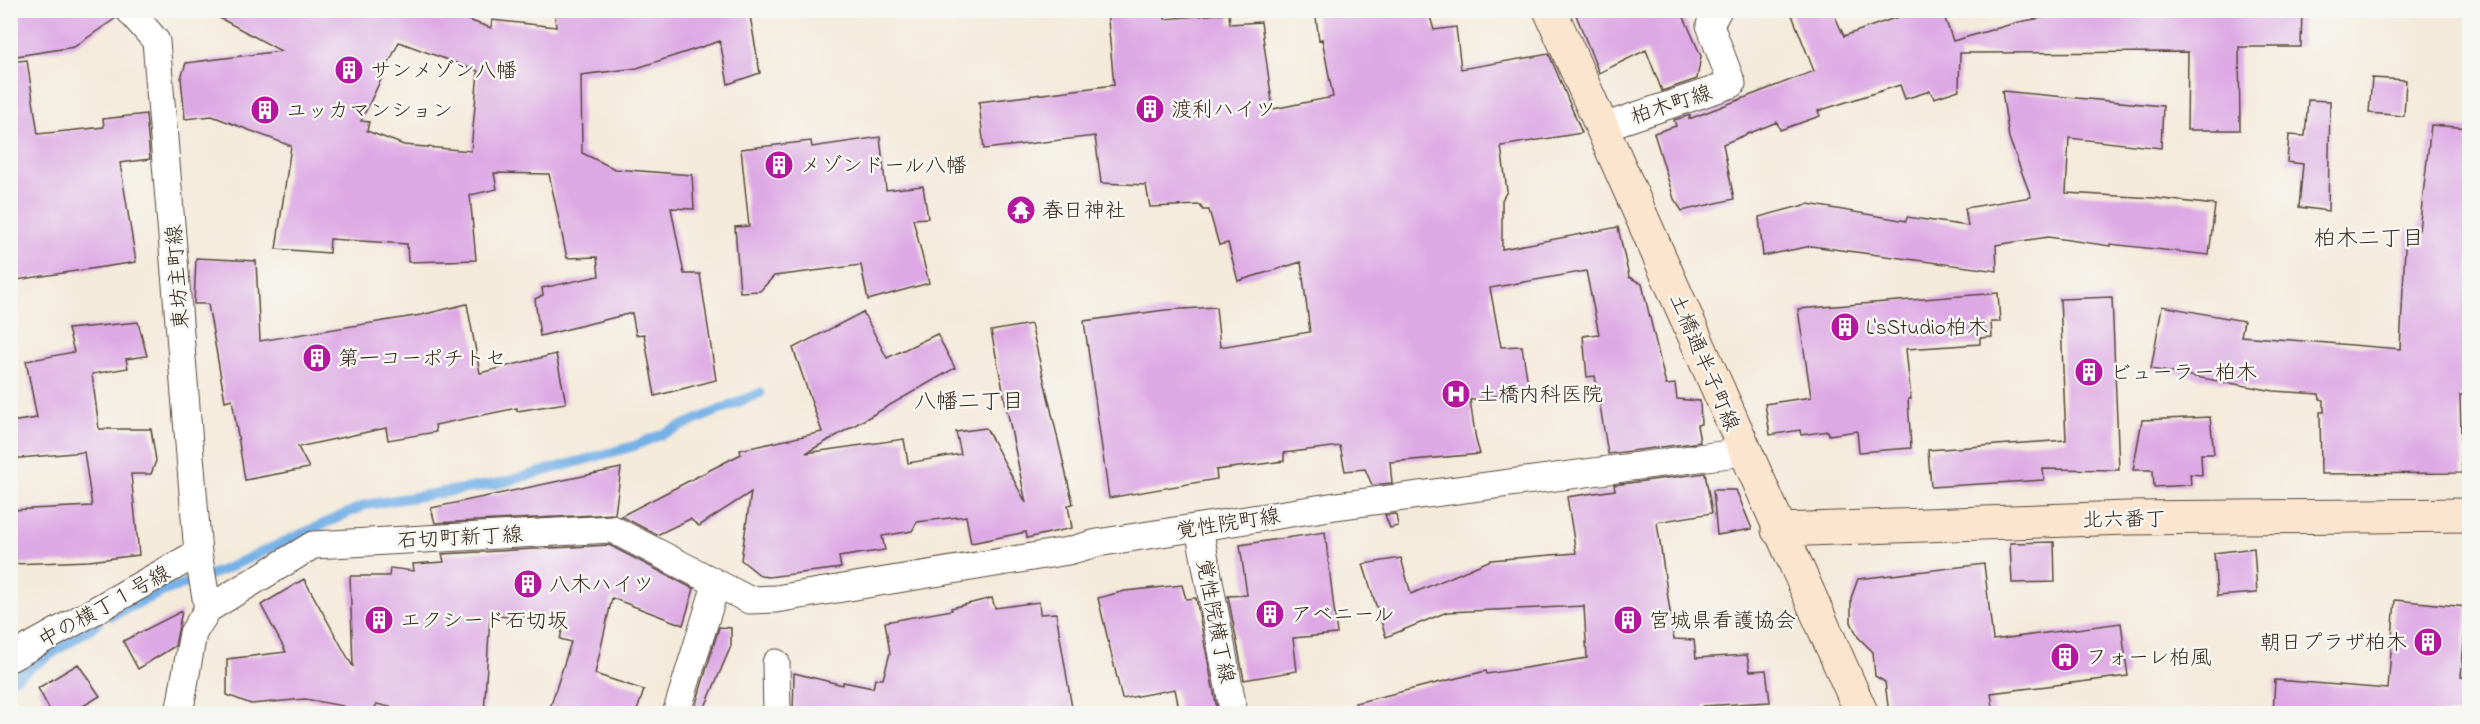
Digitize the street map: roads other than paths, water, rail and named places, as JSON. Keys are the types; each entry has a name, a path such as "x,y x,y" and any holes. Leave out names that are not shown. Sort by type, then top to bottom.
{"street":[{"name":"東坊主町線","path":"129,10 156,41 199,558 207,600"},
{"name":"土橋通半子町線","path":"1550,10 1778,530 1862,714"},
{"name":"柏木町線","path":"1603,127 1732,84 1710,26 1718,10"},
{"name":"覚性院町線","path":"716,585 749,600 776,598 1068,551 1097,543 1336,506 1744,452"},
{"name":"北六番丁","path":"1778,530 2127,518 2469,515"},
{"name":"覚性院横丁線","path":"1199,528 1234,714"},
{"name":"石切町新丁線","path":"207,600 313,545 612,529 716,585"},
{"name":"中の横丁１号線","path":"10,658 199,558"},
{"path":"676,714 716,585"},
{"path":"178,714 194,633 207,600"},
{"path":"776,663 777,714"}],"waterway":[{"path":"111,616 164,591 223,570 365,505 501,483 634,446 760,393"},
{"path":"10,681 98,623"}],"place":[{"name":"サンメゾン八幡","path":"349,70"},
{"name":"渡利ハイツ","path":"1150,109"},
{"name":"ユッカマンション","path":"265,110"},
{"name":"メゾンドール八幡","path":"779,165"},
{"name":"春日神社","path":"1021,210"},
{"name":"L'sStudio柏木","path":"1845,327"},
{"name":"第一コーポチトセ","path":"317,358"},
{"name":"ビューラー柏木","path":"2089,372"},
{"name":"土橋内科医院","path":"1456,394"},
{"name":"八木ハイツ","path":"528,584"},
{"name":"アベニール","path":"1270,614"},
{"name":"エクシード石切坂","path":"379,620"},
{"name":"宮城県看護協会","path":"1628,620"},
{"name":"朝日プラザ柏木","path":"2428,642"},
{"name":"フォーレ柏風","path":"2065,657"}],"district":[{"name":"柏木二丁目","path":"2369,237"},
{"name":"八幡二丁目","path":"969,400"}]}
